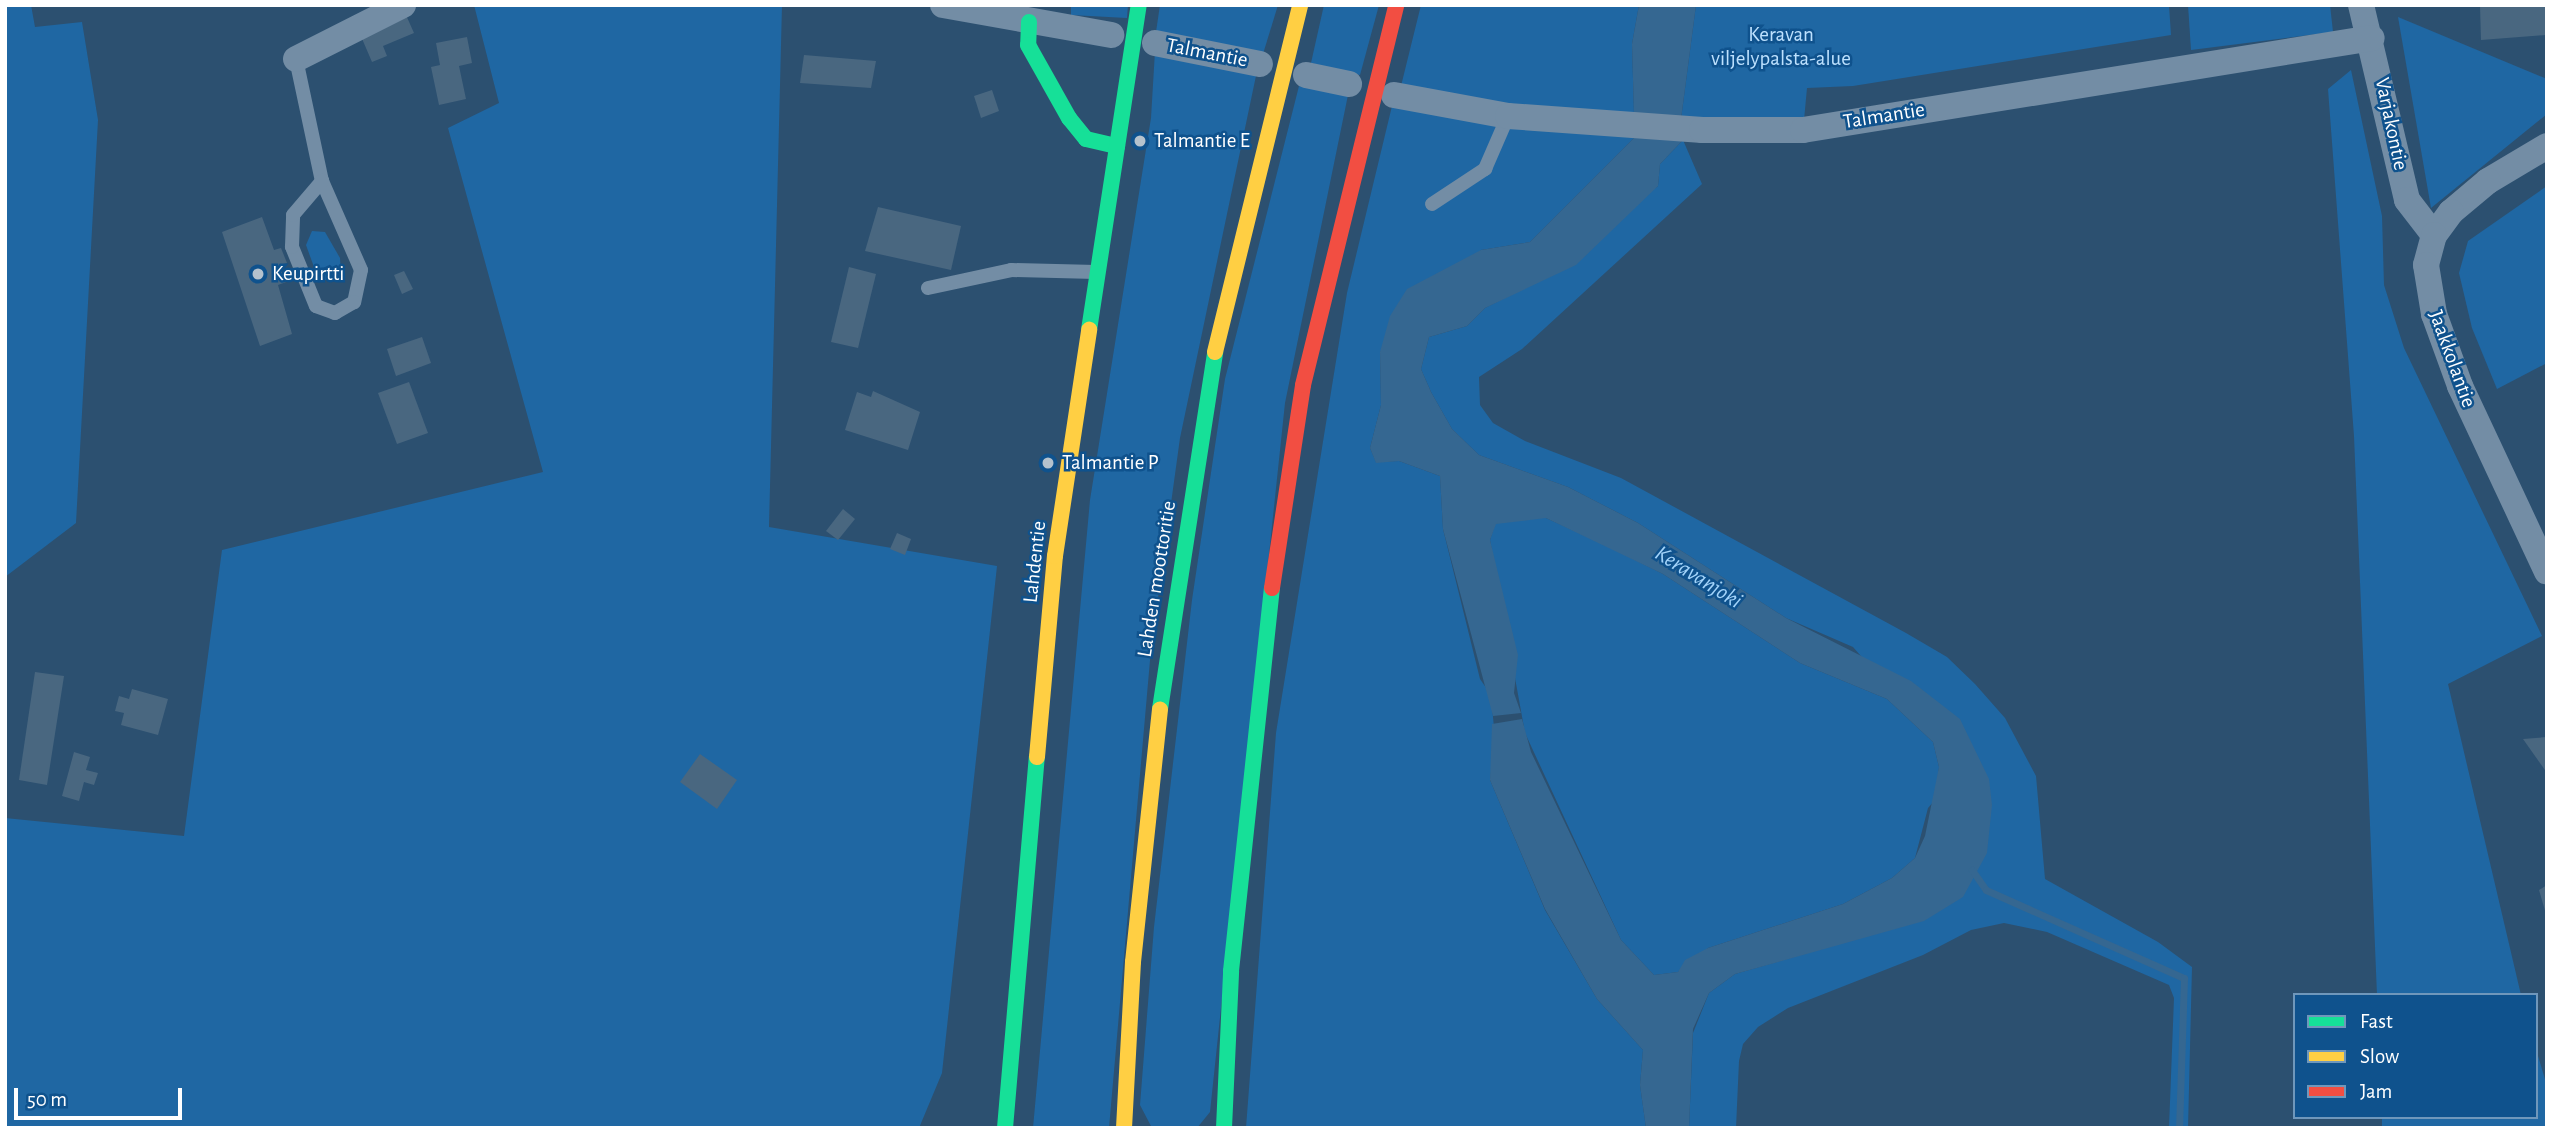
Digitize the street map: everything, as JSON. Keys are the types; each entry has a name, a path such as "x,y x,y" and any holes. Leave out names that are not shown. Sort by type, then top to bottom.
{"main road":[{"name":"Lahdentie","path":"1005,1128 1055,555 1096,272 1139,5"},
{"name":"Lahden moottoritie","path":"1124,1128 1133,962 1163,685 1207,396 1300,5"},
{"path":"1224,1128 1231,971 1261,670 1301,398 1396,5"},
{"path":"1040,18 1028,46 1069,118 1086,139 1117,146"}],"street":[{"path":"296,59 403,5"},
{"path":"943,5 1040,18 1111,36"},
{"name":"Varjakontie","path":"2361,5 2372,38 2407,200 2434,235"},
{"name":"Talmantie","path":"1394,95 1507,116 1702,130 1803,130 2372,38"},
{"name":"Talmantie","path":"1155,43 1260,64"},
{"path":"1306,75 1349,84"},
{"path":"2434,235 2488,181 2547,146"},
{"name":"Jaakkolantie","path":"2434,235 2426,265 2434,314 2510,501 2547,572"}],"lane":[{"path":"296,59 321,181 361,270 354,302 335,313 316,306 292,247 293,215 321,181"},
{"path":"1432,204 1485,169 1507,116"},
{"path":"928,288 1011,270 1096,272"}],"green space":[{"path":"5,5 31,5 35,27 82,22 98,120 76,523 5,577"},
{"path":"474,5 782,5 769,527 997,566 942,1073 919,1128 5,1128 5,818 184,836 222,550 543,472 448,128 499,103"},
{"path":"1071,5 1128,5 1127,18 1071,15"},
{"path":"1160,5 1278,5 1263,54 1156,32"},
{"path":"1324,5 1379,5 1360,75 1311,63"},
{"path":"1421,5 1639,5 1632,44 1634,114 1543,109 1401,86"},
{"name":"Keravan viljelypalsta-alue","path":"1696,5 2169,5 2171,35 1853,86 1807,88 1804,120 1681,119"},
{"path":"2188,5 2330,5 2333,32 2191,50"},
{"path":"2398,17 2547,79 2547,114 2431,208"},
{"path":"1155,51 1257,71 1180,438 1151,649 1109,1128 1033,1128 1090,500 1151,118"},
{"path":"2351,70 2382,216 2384,285 2404,348 2542,636 2448,684 2521,993 2377,993 2354,436 2328,89"},
{"path":"1299,86 1348,95 1285,403 1210,1112 1197,1128 1152,1128 1140,1105 1154,927 1192,600 1225,379"},
{"path":"1392,106 1635,137 1530,242 1481,250 1380,352 1381,405 1370,448 1376,462 1399,461 1440,476 1443,529 1480,679 1491,695 1495,739 1490,780 1545,910 1597,999 1643,1050 1640,1085 1646,1128 1246,1128 1276,733 1347,293"},
{"path":"1683,140 1702,184 1522,349 1479,377 1480,405 1493,423 1525,441 1621,478 1906,633 1947,657 1975,684 2005,718 2036,776 2045,879 2158,942 2192,967 2188,1128 2169,1128 2174,998 2169,985 2047,932 2004,923 1971,930 1923,955 1788,1008 1758,1027 1743,1044 1739,1061 1736,1128 1689,1128 1693,1033 1709,993 1735,974 1821,949 1992,805 1853,647 1786,618 1638,523 1568,487 1479,455 1452,429 1431,392 1421,369 1429,337 1467,326 1485,308 1526,287 1658,186 1660,164"},
{"path":"2547,186 2547,363 2497,389 2472,328 2459,273 2468,241"},
{"path":"312,231 325,232 340,258 341,275 332,280 323,280 314,267 306,245"},
{"path":"1514,518 1546,518 1603,544 1663,574 1800,663 1887,699 1933,742 1939,767 1935,800 1928,808 1915,858 1892,878 1843,904 1708,948 1678,972 1654,975 1621,940 1525,733 1490,540 1495,524"},
{"path":"2538,1056 2547,1086 2547,1128 2382,1128 2382,1119 2538,1119"}],"water":[{"path":"1639,5 1696,5 1681,119 1634,114 1632,44"},
{"name":"Keravanjoki","path":"1635,137 1683,140 1660,164 1658,186 1576,265 1485,308 1467,326 1429,337 1421,369 1431,392 1452,429 1479,455 1568,487 1638,523 1786,618 1911,681 1960,719 1989,779 1992,805 1987,853 1963,897 1924,921 1735,974 1709,993 1693,1029 1689,1128 1646,1128 1640,1085 1643,1050 1597,999 1545,909 1490,780 1492,724 1522,719 1531,752 1621,940 1654,975 1678,972 1685,960 1708,948 1843,904 1892,878 1915,858 1925,836 1939,767 1933,742 1887,699 1800,663 1663,574 1546,518 1496,524 1490,540 1518,655 1514,693 1521,713 1493,716 1443,529 1440,476 1399,461 1376,463 1370,448 1381,405 1380,352 1390,316 1407,289 1481,250 1530,242"}],"building":[{"path":"2480,5 2547,5 2546,35 2481,40"},
{"path":"406,15 414,33 383,46 387,56 372,62 360,34"},
{"path":"467,37 472,63 459,66 466,99 439,105 431,67 440,65 436,43"},
{"path":"804,55 876,61 871,88 800,83"},
{"path":"992,90 999,111 981,118 974,96"},
{"path":"878,207 961,226 951,270 865,251"},
{"name":"Keupirtti","path":"262,217 274,250 281,248 287,263 280,265 286,282 278,285 292,334 260,346 222,232"},
{"path":"849,267 876,274 858,348 831,342"},
{"path":"404,271 413,289 402,294 394,275"},
{"path":"422,337 431,363 396,376 387,349"},
{"path":"409,382 428,433 397,444 378,393"},
{"path":"873,391 920,412 908,450 845,430 857,392 871,397"},
{"path":"843,509 855,519 838,540 826,531"},
{"path":"897,533 911,539 905,555 890,549"},
{"path":"35,672 64,676 47,785 19,780"},
{"path":"132,689 168,699 158,735 121,725 124,713 115,711 119,696 129,699"},
{"path":"2547,737 2547,773 2523,739"},
{"path":"74,752 90,757 86,770 98,773 94,785 84,782 79,801 62,796"},
{"path":"700,754 737,780 717,809 680,782"},
{"path":"2547,885 2547,913 2546,914 2539,890"}],"waterway":[{"path":"1972,870 1986,890 2184,978 2179,1128"}],"traffic: fast":[{"path":"1089,330 1139,5"},
{"path":"1029,22 1028,45 1069,118 1086,139 1117,146"},
{"path":"1160,709 1215,352"},
{"path":"1224,1128 1231,971 1272,588"},
{"path":"1005,1128 1037,757"}],"traffic: slow":[{"path":"1215,352 1300,5"},
{"path":"1037,757 1055,556 1089,330"},
{"path":"1124,1128 1133,962 1160,709"}],"traffic: jam":[{"path":"1272,588 1303,385 1396,5"}],"place":[{"name":"Talmantie E","path":"1140,141"},
{"name":"Keupirtti","path":"258,274"},
{"name":"Talmantie P","path":"1048,463"}]}
